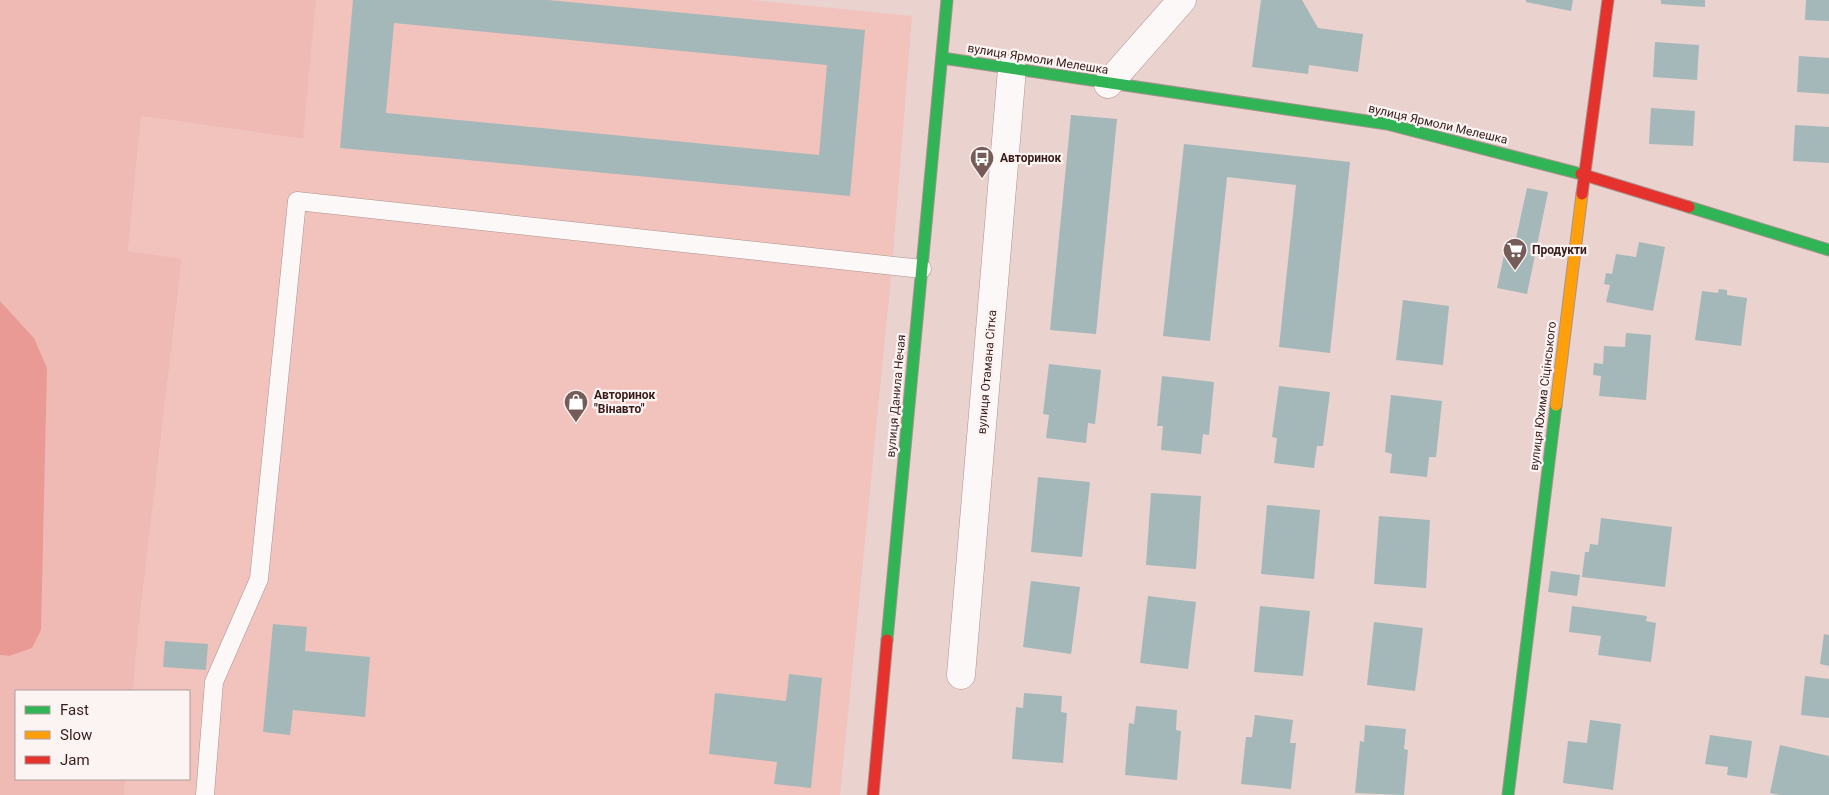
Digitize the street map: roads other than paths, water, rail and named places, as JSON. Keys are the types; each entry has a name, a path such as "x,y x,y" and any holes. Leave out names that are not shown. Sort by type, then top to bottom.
{"street":[{"name":"вулиця Данила Нечая","path":"873,795 947,0"},
{"path":"1108,84 1182,0"},
{"name":"вулиця Юхима Сіцінського","path":"1508,795 1584,175 1608,0"},
{"name":"вулиця Ярмоли Мелешка","path":"942,58 1387,124 1584,175 1829,250"},
{"name":"вулиця Отамана Сітка","path":"962,675 1012,69"}],"lane":[{"path":"205,795 214,682 258,579 297,201 922,269"}],"place":[{"name":"Авторинок","path":"982,179"},
{"name":"Продукти","path":"1515,271"},
{"name":"Авторинок \"Вінавто\"","path":"576,423"}]}
